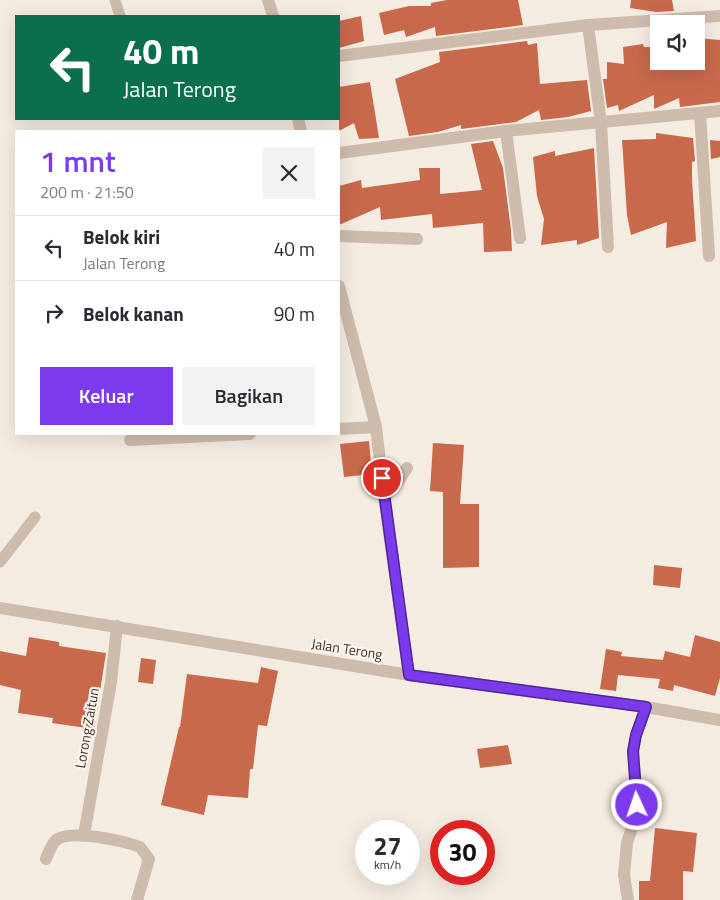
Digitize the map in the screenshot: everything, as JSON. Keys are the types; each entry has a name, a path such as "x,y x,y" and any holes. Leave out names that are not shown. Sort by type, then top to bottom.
{"street":[{"path":"268,0 273,15"},
{"path":"340,56 588,25 720,16"},
{"path":"588,25 601,123 608,247"},
{"path":"340,153 506,131 720,111"},
{"path":"700,113 709,256"},
{"path":"506,131 520,238"},
{"path":"340,236 417,239"},
{"path":"340,290 376,427 409,675"},
{"path":"340,429 376,427"},
{"path":"130,440 230,435"},
{"path":"384,496 395,486 407,468"},
{"name":"Jalan Terong","path":"0,608 409,675 646,707 720,720"},
{"name":"Lorong Zaitun","path":"84,835 102,735 117,626"},
{"path":"628,900 624,875 627,843 636,818 637,805 633,751 636,735 646,707"},
{"path":"46,859 55,841 67,836 84,835 140,847 149,860 137,900"}],"lane":[{"path":"115,0 120,15"},
{"path":"0,562 35,516"}],"building":[{"path":"447,0 518,0 523,25 436,36 435,27 406,37 404,30 384,35 379,13 409,6 431,6 431,3"},
{"path":"631,0 672,0 674,11 656,12 630,8"},
{"path":"361,16 364,41 340,48 340,21"},
{"path":"705,39 720,40 720,102 680,107 679,98 654,109 654,95 619,111 618,105 607,108 603,79 607,79 607,62 624,64 623,47 643,44 644,47 650,47 650,70 705,70"},
{"path":"527,41 528,45 537,43 540,84 587,80 591,111 568,117 541,120 539,110 516,122 461,129 461,125 438,132 409,136 395,79 440,62 439,52"},
{"path":"370,82 379,138 359,139 354,123 339,130 340,87"},
{"path":"656,133 693,138 695,161 692,162 692,180 696,241 666,248 667,222 631,235 627,215 622,140 656,139"},
{"path":"710,140 720,141 720,157 711,159"},
{"path":"493,141 503,168 512,251 484,252 483,223 433,228 432,214 381,220 380,207 340,225 340,186 361,180 362,188 420,180 419,168 440,168 440,194 482,190 471,144"},
{"path":"594,148 599,238 577,245 577,240 541,245 544,219 537,196 533,157 555,151 555,156"},
{"path":"369,441 372,474 344,477 340,444"},
{"path":"433,443 464,445 460,504 479,504 479,567 443,568 443,492 430,491"},
{"path":"654,565 682,568 680,588 653,585"},
{"path":"695,635 720,642 720,678 715,696 674,685 673,691 658,688 660,679 618,675 616,691 600,689 606,649 622,652 621,656 663,660 665,651 690,657"},
{"path":"29,637 59,642 59,646 106,653 94,729 52,723 53,718 18,713 21,690 0,685 0,651 26,656"},
{"path":"141,658 156,660 153,684 138,682"},
{"path":"261,667 278,671 267,726 258,725 253,769 250,769 248,798 208,795 204,815 161,805 180,727 187,674 258,683"},
{"path":"508,745 512,764 480,768 477,749"},
{"path":"655,828 697,833 693,872 683,871 683,900 639,900 639,881 650,881"}],"route":[{"path":"382,478 409,675 646,707 636,735 633,751 637,805"}]}
